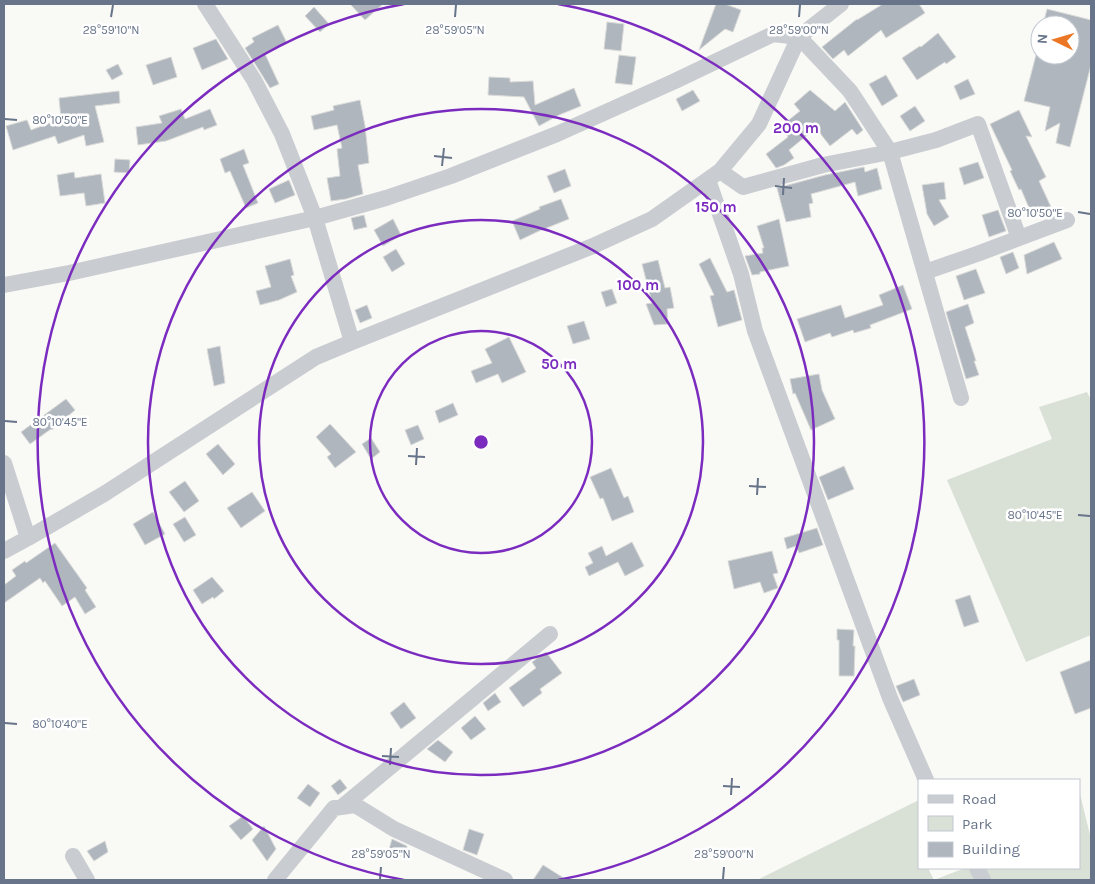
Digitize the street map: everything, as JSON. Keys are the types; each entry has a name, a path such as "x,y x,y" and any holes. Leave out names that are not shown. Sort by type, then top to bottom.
{"street":[{"path":"205,4 254,80 277,125 315,218 352,342"},
{"path":"4,551 104,494 316,357 593,246 652,219 714,176 759,124 799,37 840,4"},
{"path":"4,285 69,273 315,218 386,198 451,176 557,134 773,34 799,37 850,91 890,152 961,398"},
{"path":"714,176 743,187 823,165 890,152 936,140 978,124 1019,238"},
{"path":"714,176 755,331 890,698 926,779"},
{"path":"925,272 1067,220"},
{"path":"4,463 28,538"},
{"path":"342,807 550,634"},
{"path":"275,880 334,808 355,805 394,829 505,880"},
{"path":"73,856 87,880"}],"green space":[{"path":"1087,392 1091,400 1091,635 1026,662 947,480 1052,439 1039,407"},
{"path":"1080,794 1091,839 1091,880 986,880 980,869 1080,869"},
{"path":"918,800 918,869 928,869 934,880 757,880"},
{"path":"962,869 973,869 979,880 934,880"}],"building":[{"path":"350,4 383,4 365,20"},
{"path":"716,4 725,4 741,10 733,32 725,29 699,50"},
{"path":"883,4 919,4 925,13 886,38 881,30 848,56 844,50 833,59 822,47 857,19"},
{"path":"314,7 329,24 320,32 305,16"},
{"path":"1047,9 1071,15 1046,15"},
{"path":"1080,17 1091,20 1091,65 1070,147 1056,143 1060,123 1045,131 1050,107 1024,101 1033,65 1080,65"},
{"path":"607,22 624,24 621,51 604,49"},
{"path":"278,25 287,43 265,54 279,84 270,88 245,48 254,42 252,38"},
{"path":"938,33 956,57 917,80 902,58 921,47"},
{"path":"216,39 228,59 202,70 193,48"},
{"path":"619,55 636,57 632,85 615,83"},
{"path":"171,57 177,77 153,85 146,65"},
{"path":"118,64 123,74 112,80 106,70"},
{"path":"886,75 898,96 882,106 869,84"},
{"path":"489,77 510,78 510,82 533,81 535,105 574,88 581,106 539,126 524,97 488,95"},
{"path":"968,79 975,94 960,100 954,86"},
{"path":"693,90 700,101 682,111 676,99"},
{"path":"810,90 835,111 845,102 863,130 857,135 852,129 830,146 816,128 789,150 794,158 776,168 766,154 788,137 780,127 800,111 794,104"},
{"path":"119,91 120,103 95,106 104,142 86,146 84,135 58,144 55,136 13,150 6,126 27,120 31,130 61,119 59,98"},
{"path":"360,100 369,163 358,165 363,194 331,201 327,178 340,176 337,149 342,148 337,125 314,130 311,116 334,110 333,106"},
{"path":"915,106 925,121 910,131 900,116"},
{"path":"181,109 185,119 210,109 217,125 204,130 203,127 166,141 138,145 136,127 162,123 159,116"},
{"path":"1019,110 1032,137 1026,136 1046,177 1039,181 1051,207 1032,215 1021,189 1019,190 1010,171 1012,170 990,124"},
{"path":"244,149 249,163 243,165 258,203 246,208 230,171 225,173 220,159"},
{"path":"115,159 130,160 129,173 114,172"},
{"path":"978,162 984,178 964,185 959,168"},
{"path":"864,167 865,172 877,168 882,189 858,196 855,182 811,194 813,203 809,204 811,217 786,222 777,188"},
{"path":"565,169 571,186 554,193 547,176"},
{"path":"74,172 75,178 101,174 105,203 86,206 84,193 60,196 57,175"},
{"path":"289,180 295,195 275,203 269,189"},
{"path":"944,182 946,199 939,200 949,217 934,226 927,214 922,185"},
{"path":"561,199 569,219 520,240 512,221 540,209 539,207"},
{"path":"998,210 1006,231 989,237 982,215"},
{"path":"364,215 367,227 354,230 351,218"},
{"path":"393,219 401,235 383,246 374,230"},
{"path":"779,219 789,266 752,275 745,256 763,253 762,248 764,248 757,226"},
{"path":"1054,242 1062,259 1027,274 1024,255"},
{"path":"396,249 405,264 392,272 383,257"},
{"path":"1013,252 1019,268 1006,274 1000,257"},
{"path":"710,258 727,292 734,290 742,320 718,327 710,296 714,295 699,264"},
{"path":"290,259 294,275 291,276 297,292 279,300 260,305 256,291 271,287 265,266"},
{"path":"658,260 665,288 670,287 674,308 667,309 668,324 654,325 646,304 652,303 642,264"},
{"path":"976,269 985,293 964,300 956,276"},
{"path":"903,285 912,309 870,325 871,328 854,333 853,330 832,337 830,333 805,342 797,319 841,305 845,318 883,305 879,295"},
{"path":"612,289 617,303 606,307 601,292"},
{"path":"968,304 974,323 965,327 979,375 966,379 946,312"},
{"path":"367,305 372,318 360,323 355,310"},
{"path":"584,321 590,339 573,344 567,326"},
{"path":"509,337 526,372 502,383 498,374 476,383 471,371 492,363 485,349"},
{"path":"220,346 225,383 214,386 207,349"},
{"path":"819,374 822,390 835,419 811,430 795,393 793,394 790,379"},
{"path":"66,399 75,410 52,430 30,444 21,432"},
{"path":"453,403 458,415 439,423 435,411"},
{"path":"330,424 356,452 335,468 327,457 331,454 316,437"},
{"path":"418,425 424,439 411,445 405,430"},
{"path":"371,438 380,452 371,459 362,444"},
{"path":"218,444 235,464 223,475 206,454"},
{"path":"844,466 854,489 828,500 819,477"},
{"path":"611,468 624,498 628,496 634,512 612,521 603,498 600,499 590,477"},
{"path":"185,481 199,501 184,512 169,492"},
{"path":"252,492 265,511 241,528 227,508"},
{"path":"153,512 165,534 145,545 133,524"},
{"path":"185,517 196,535 184,542 173,524"},
{"path":"817,528 823,545 799,553 796,546 787,549 784,538"},
{"path":"632,542 644,566 625,576 618,562 589,576 585,567 593,563 588,553 602,546 606,556"},
{"path":"55,543 87,588 85,590 96,607 85,614 75,597 62,606 45,581 43,583 40,578 4,603 4,585 16,576 12,570 25,561 26,563"},
{"path":"772,551 778,573 773,574 778,588 764,593 760,582 734,589 728,561"},
{"path":"212,577 224,591 214,599 213,597 202,604 193,590"},
{"path":"970,595 979,622 964,627 955,600"},
{"path":"837,629 854,630 854,676 839,676 839,640 837,640"},
{"path":"546,652 562,673 540,689 542,693 523,707 509,688 536,668 532,662"},
{"path":"1091,660 1091,708 1075,714 1060,672"},
{"path":"914,679 920,695 903,702 896,686"},
{"path":"495,693 501,702 488,711 483,703"},
{"path":"404,702 416,718 401,729 390,713"},
{"path":"475,716 486,729 471,740 461,728"},
{"path":"438,740 453,752 445,762 427,749"},
{"path":"340,779 347,788 338,795 331,786"},
{"path":"308,784 320,793 310,807 297,798"},
{"path":"243,816 253,829 241,840 229,826"},
{"path":"264,826 276,849 267,861 252,840"},
{"path":"469,829 484,834 477,855 463,850"},
{"path":"392,839 407,846 405,857 388,853"},
{"path":"105,841 108,852 94,861 87,851"},
{"path":"543,865 567,880 533,880"}]}
